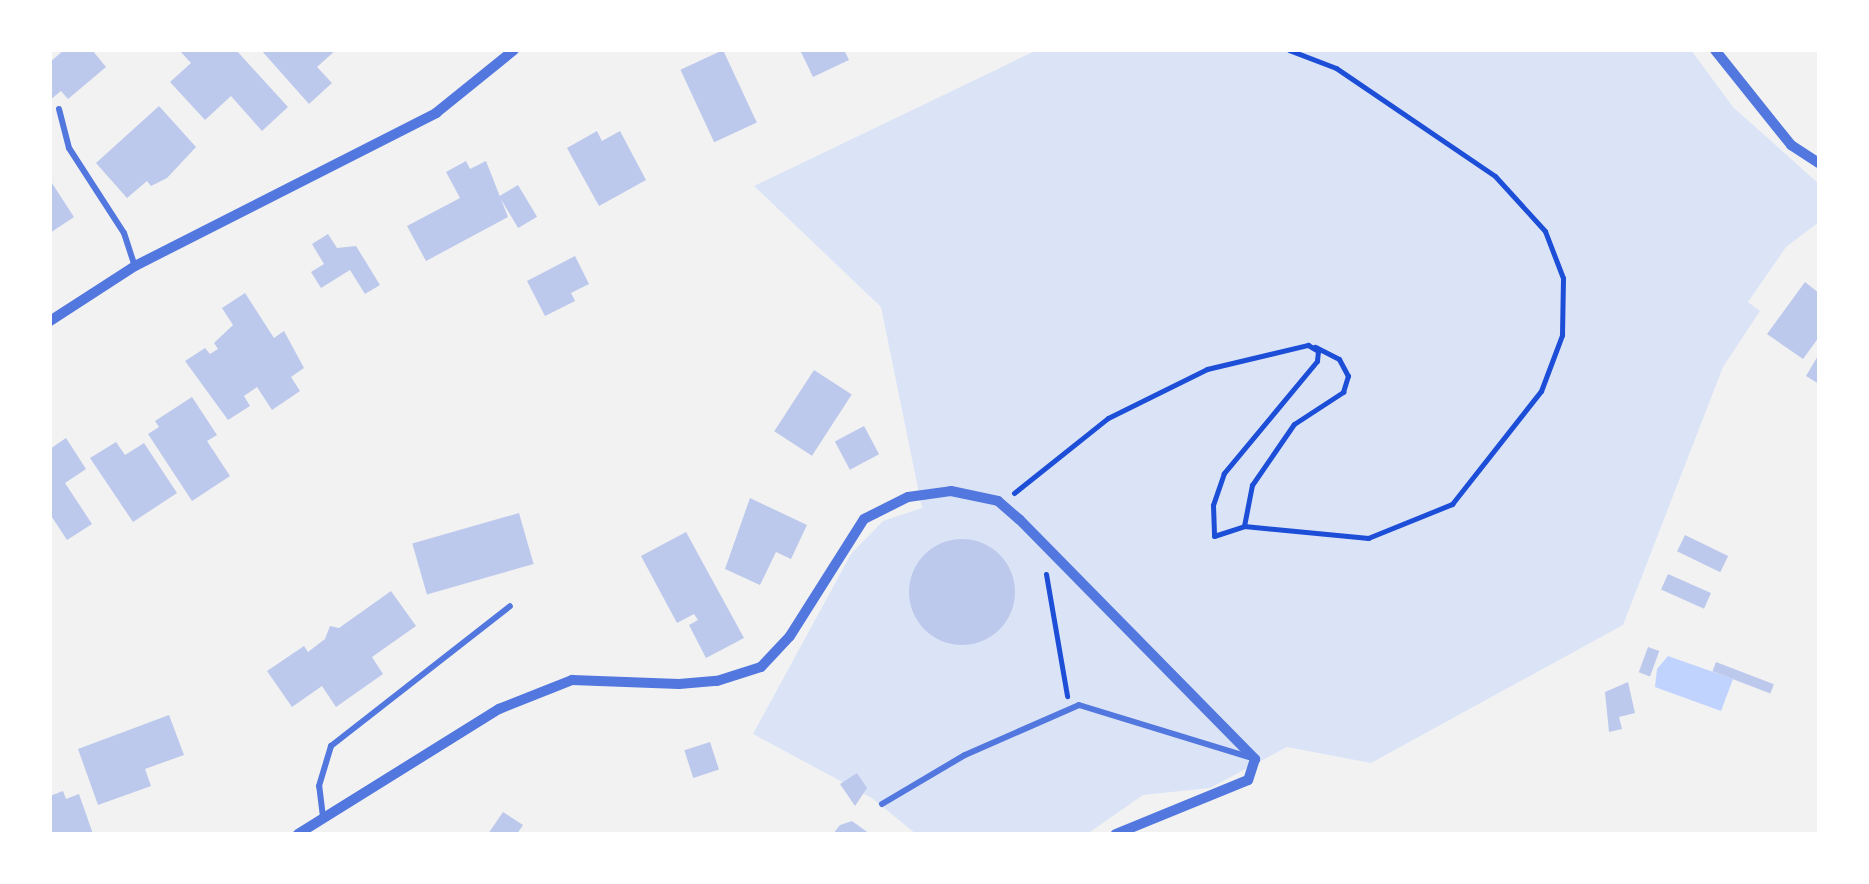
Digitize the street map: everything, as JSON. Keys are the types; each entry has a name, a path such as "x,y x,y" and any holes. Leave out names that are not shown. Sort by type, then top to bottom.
{"street":[{"path":"50,321 135,266 436,114 514,50"},
{"path":"1715,50 1792,145 1819,164"},
{"path":"298,834 499,709 572,680 717,681 761,666 790,636 864,519 908,497 951,491 998,501 1255,759 1248,780 1116,834"}],"lane":[{"path":"60,109 69,148 124,233 135,266"},
{"path":"323,818 320,786 332,746 510,606"},
{"path":"882,804 966,755 1069,708 1100,707 1255,759"}],"path":[{"path":"1289,50 1336,68 1496,176 1545,231 1563,278 1562,334 1541,391 1452,504 1368,538 1244,526 1214,536 1213,505 1248,438 1317,360 1318,351 1308,345"},
{"path":"998,501 1108,418 1207,369 1308,345 1340,359 1348,376 1343,392 1294,424 1252,486 1244,526"},
{"path":"1040,541 1069,708"}],"shaded area":[{"path":"1037,50 1691,50 1733,107 1819,184 1819,222 1786,247 1748,302 1760,311 1723,367 1623,625 1371,763 1287,747 1210,788 1143,795 1087,834 916,834 872,798 753,734 851,554 883,521 922,508 881,307 754,186"}],"water":[{"path":"1668,656 1733,679 1721,711 1655,687 1657,669"}],"building":[{"path":"64,50 92,50 106,67 68,99 61,91 50,100 50,62"},
{"path":"179,50 236,50 288,107 262,131 231,96 205,120 170,82 191,63"},
{"path":"261,50 336,50 317,67 332,83 309,104"},
{"path":"723,50 757,123 714,142 680,70"},
{"path":"800,50 844,50 849,60 813,77"},
{"path":"159,106 196,147 167,178 151,186 147,181 127,198 96,163"},
{"path":"597,131 602,141 620,131 646,180 599,206 567,148"},
{"path":"466,161 470,169 486,161 508,217 426,261 407,226 460,198 446,172"},
{"path":"50,180 74,217 50,233"},
{"path":"518,185 537,217 518,228 499,196"},
{"path":"328,234 337,248 356,246 380,285 365,294 350,270 321,288 311,272 324,264 312,244"},
{"path":"575,256 589,284 571,293 575,301 545,316 527,281"},
{"path":"1805,282 1819,293 1819,337 1803,359 1767,334"},
{"path":"245,293 274,338 284,331 304,368 291,377 300,391 272,410 257,387 244,396 250,406 228,420 185,361 205,348 210,354 218,349 214,343 233,325 222,308"},
{"path":"1819,354 1819,384 1806,376"},
{"path":"814,370 852,395 812,456 774,431"},
{"path":"192,397 217,435 207,441 230,476 192,501 148,434 159,427 155,421"},
{"path":"864,426 879,454 850,470 835,441"},
{"path":"66,438 86,469 65,483 92,524 67,540 50,514 50,449"},
{"path":"116,442 125,455 144,443 177,493 133,522 90,458"},
{"path":"750,498 807,525 791,559 776,552 760,585 725,569"},
{"path":"519,513 534,564 427,595 412,544"},
{"path":"686,532 744,638 706,658 689,625 698,620 694,614 677,623 641,556"},
{"path":"1685,535 1728,556 1720,572 1677,551"},
{"path":"962,539 982,543 1000,554 1011,572 1015,592 1011,612 1000,630 982,641 962,645 942,641 924,630 913,612 909,592 913,572 924,554 942,543"},
{"path":"1668,574 1711,593 1704,609 1661,590"},
{"path":"391,591 416,626 372,657 383,674 336,707 322,686 292,707 267,671 304,646 308,652 325,639 330,626 339,628"},
{"path":"1648,647 1659,651 1650,676 1639,672"},
{"path":"1716,662 1774,684 1770,694 1712,671"},
{"path":"1628,682 1635,713 1619,717 1622,729 1609,732 1605,692"},
{"path":"169,715 184,755 145,769 151,786 98,805 78,749"},
{"path":"710,742 719,770 693,778 684,750"},
{"path":"857,773 867,788 855,806 840,784"},
{"path":"63,791 66,799 79,794 93,834 50,834 50,796"},
{"path":"503,812 523,825 517,834 488,834"},
{"path":"852,821 870,834 833,834 840,825"}]}
